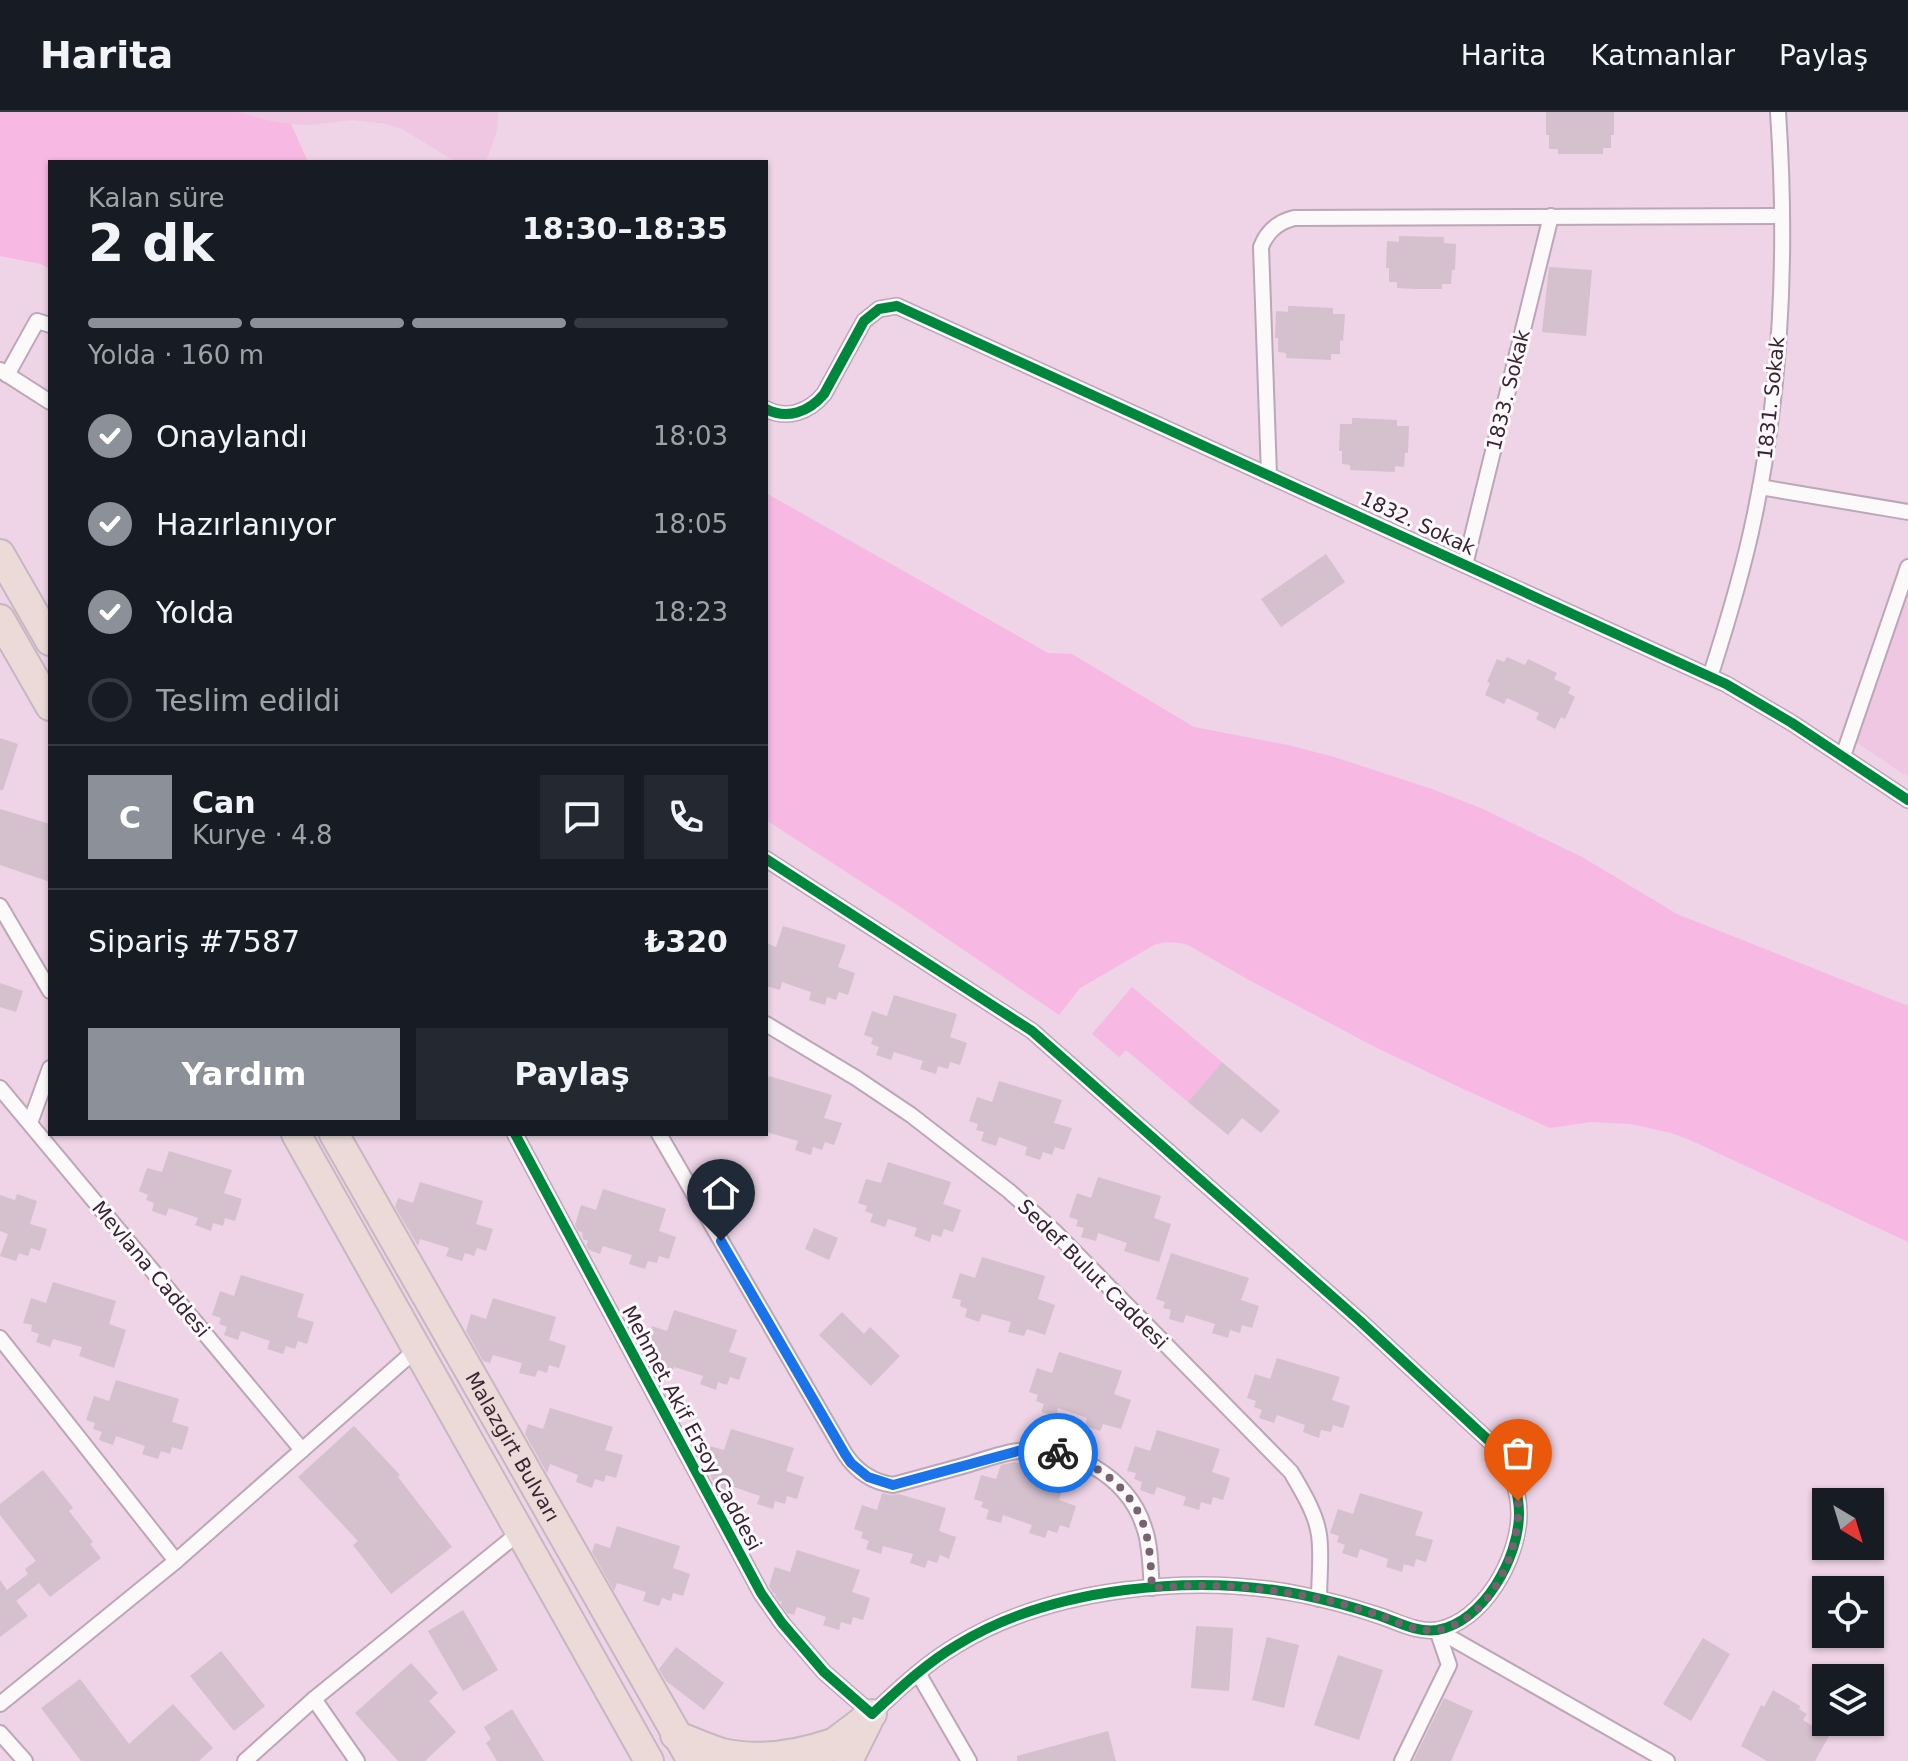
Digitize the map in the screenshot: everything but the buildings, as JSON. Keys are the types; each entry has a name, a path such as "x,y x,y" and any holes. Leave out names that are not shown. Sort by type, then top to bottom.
{"highway":[{"path":"0,554 48,638"},
{"path":"0,619 48,703"},
{"name":"Malazgirt Bulvarı","path":"297,1136 649,1761"},
{"name":"Malazgirt Bulvarı","path":"335,1136 692,1761"},
{"path":"810,1761 840,1752 872,1714"},
{"path":"675,1735 722,1753 750,1758 789,1756 811,1751 840,1752"}],"street":[{"name":"1831. Sokak","path":"1710,677 1743,570 1760,487 1771,406 1778,329 1782,216 1778,112"},
{"name":"1833. Sokak","path":"1465,565 1551,216"},
{"path":"1269,475 1261,247 1273,228 1286,220 1782,216"},
{"name":"1832. Sokak","path":"768,410 791,414 810,407 824,394 864,321 879,309 897,306 1739,691 1908,800"},
{"path":"48,324 37,321 3,373 48,401"},
{"path":"1760,487 1908,512"},
{"path":"1843,756 1908,567"},
{"path":"768,860 1032,1031 1360,1321 1500,1451 1512,1475 1518,1501 1518,1527 1511,1555 1497,1584 1475,1610 1455,1624 1437,1630 1416,1629 1319,1599 1227,1586 1152,1588 1092,1596 1015,1617 957,1645 918,1673 872,1714"},
{"path":"0,906 48,988"},
{"name":"Sedef Bulut Caddesi","path":"768,1025 911,1115 1009,1191 1055,1232 1291,1472 1303,1492 1319,1536 1319,1599"},
{"path":"30,1123 48,1074"},
{"name":"Mevlana Caddesi","path":"0,1088 302,1450"},
{"name":"Mehmet Akif Ersoy Caddesi","path":"516,1136 761,1593 824,1672 872,1714"},
{"path":"660,1136 845,1454 859,1471 876,1481 893,1485 1018,1451 1053,1452 1079,1460 1118,1484 1138,1510 1148,1543 1152,1588"},
{"path":"0,1338 176,1561"},
{"path":"0,1704 176,1561 418,1348"},
{"path":"245,1761 314,1699 520,1532"},
{"path":"1402,1761 1449,1665 1437,1630"},
{"path":"1437,1630 1667,1761"},
{"path":"918,1673 969,1761"},
{"path":"314,1699 357,1761"},
{"path":"0,1733 25,1761"}],"shaded area":[{"path":"0,112 238,112 291,124 307,160 48,160 48,268 0,256"},
{"path":"238,112 498,112 497,131 487,160 453,160 402,129 386,124 352,120 311,125 267,120"},
{"path":"768,494 1048,653 1072,654 1194,727 1288,745 1432,789 1483,809 1582,857 1677,914 1908,1006 1908,1242 1671,1133 1631,1124 1591,1122 1550,1128 1373,1046 1188,945 1171,942 1154,945 1080,988 1059,1015 768,821"},
{"path":"1908,557 1908,777 1850,738"},
{"path":"1132,987 1222,1062 1188,1102 1126,1050 1119,1057 1092,1034"}],"cycle path":[{"path":"768,410 790,414 812,405 824,394 864,321 879,309 897,306 1726,684 1792,723 1908,800"},
{"path":"516,1136 761,1593 824,1672 872,1714 902,1686 957,1645 994,1625 1080,1598 1171,1586 1261,1588 1330,1601 1413,1628 1429,1630 1454,1624 1470,1615 1484,1601 1496,1585 1513,1549 1519,1514 1516,1489 1500,1451 1360,1321 1032,1031 768,860"}],"way so far":[{"path":"1058,1453 1105,1474 1118,1484 1138,1510 1148,1543 1152,1588 1227,1586 1299,1594 1339,1603 1427,1631 1462,1620 1487,1598 1497,1584 1516,1541 1518,1501"}],"route":[{"path":"721,1241 845,1454 868,1477 893,1485 1018,1451 1058,1453"}]}
